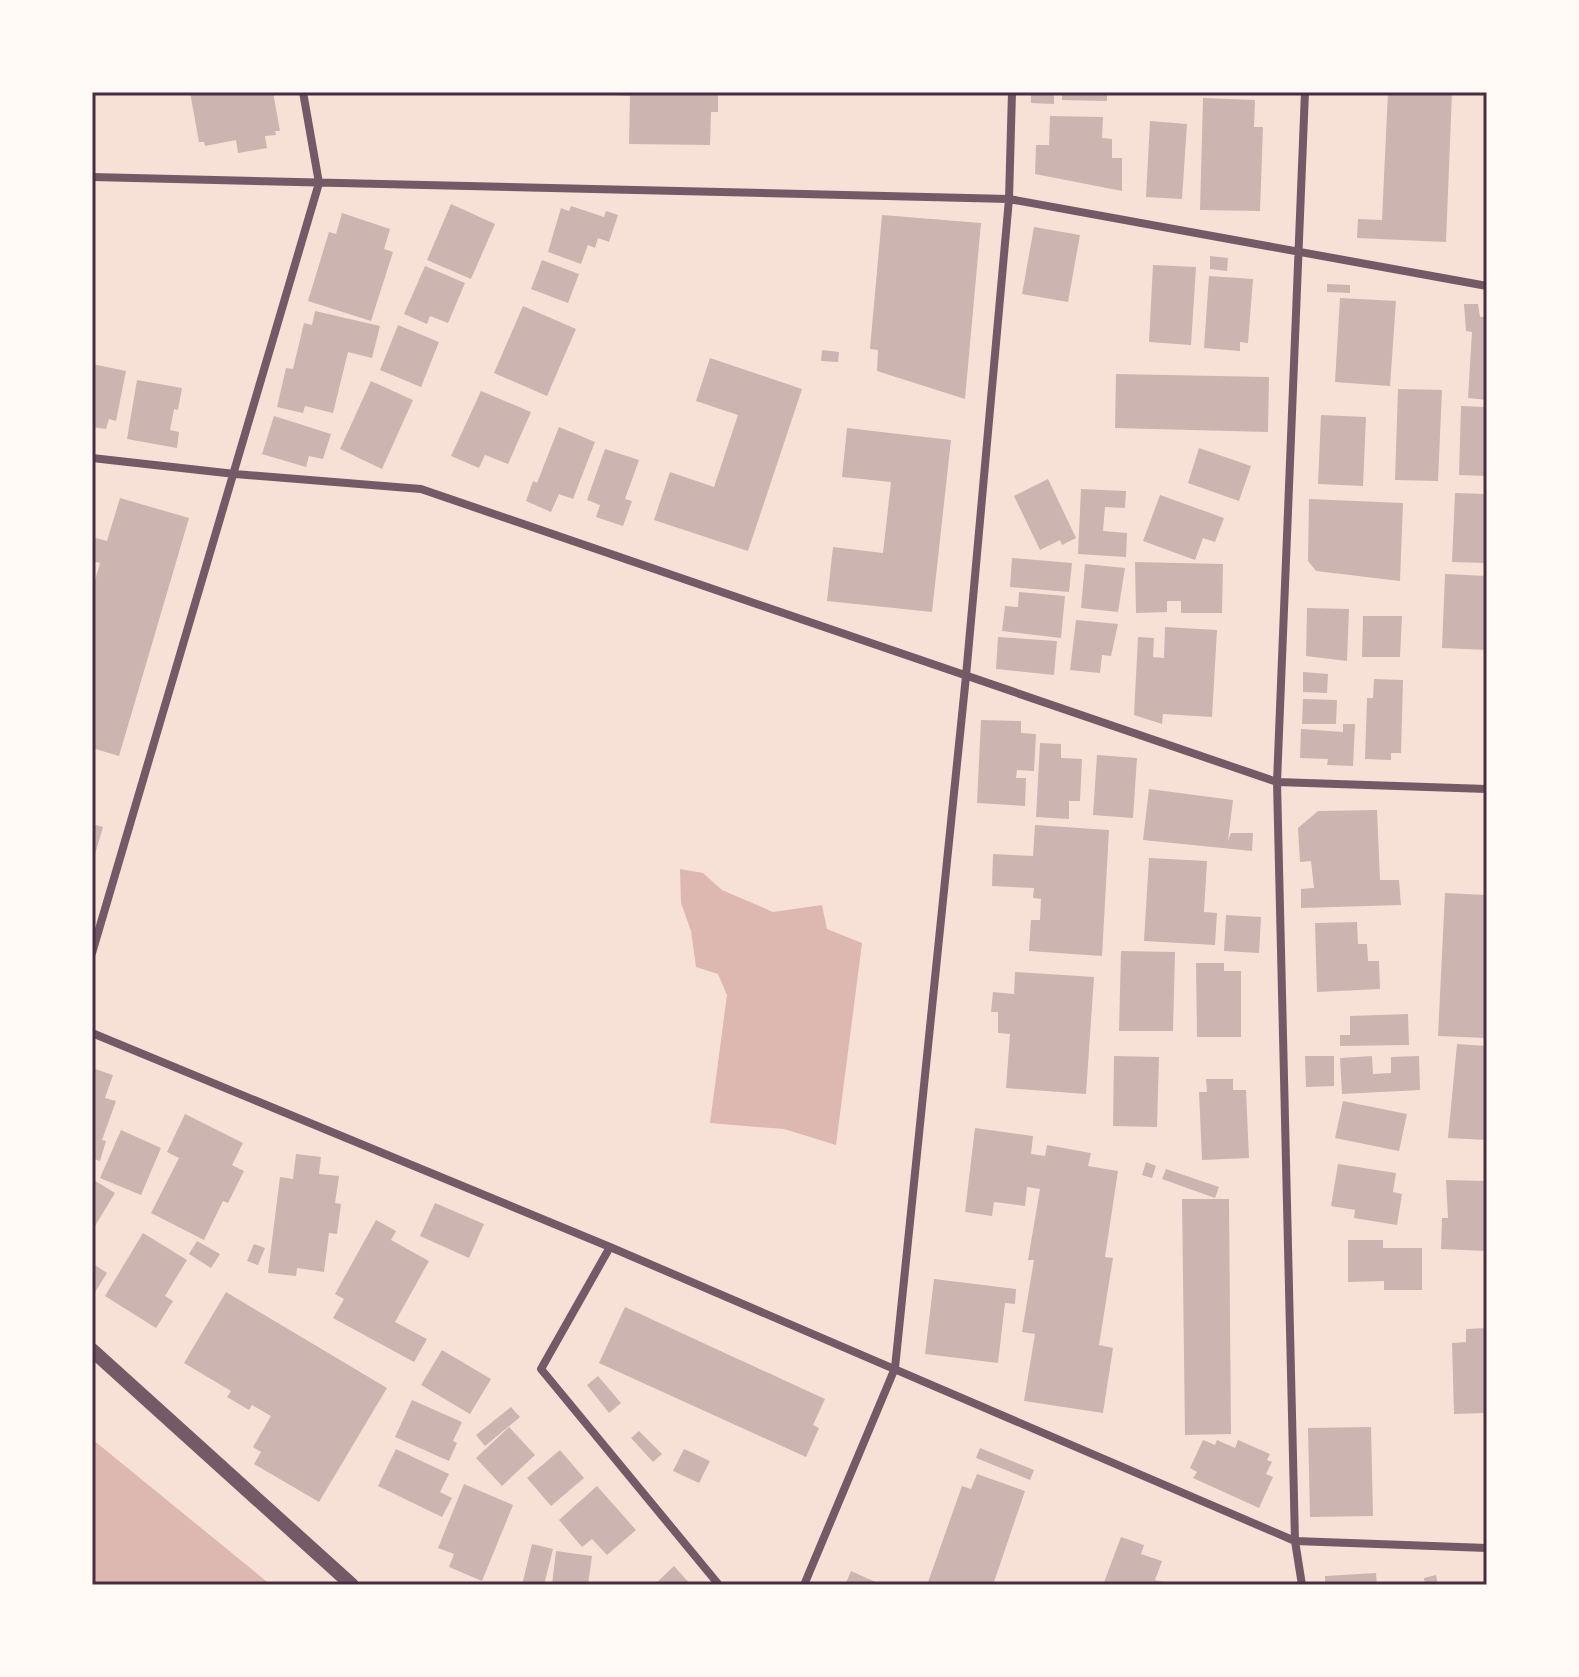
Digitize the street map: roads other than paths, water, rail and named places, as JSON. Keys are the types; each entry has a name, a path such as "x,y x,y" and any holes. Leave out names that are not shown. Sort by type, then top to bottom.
{"street":[{"path":"92,953 319,183 303,92"},
{"path":"804,1585 895,1368 966,676 1009,199 1012,92"},
{"path":"1302,1585 1295,1541 1277,782 1305,92"},
{"path":"92,177 1009,199 1487,286"},
{"path":"92,458 235,474 421,489 1277,782 1487,789"},
{"path":"92,1033 610,1247 1295,1541 1487,1548"},
{"path":"610,1247 541,1369 719,1585"},
{"path":"92,1350 352,1585"}]}
